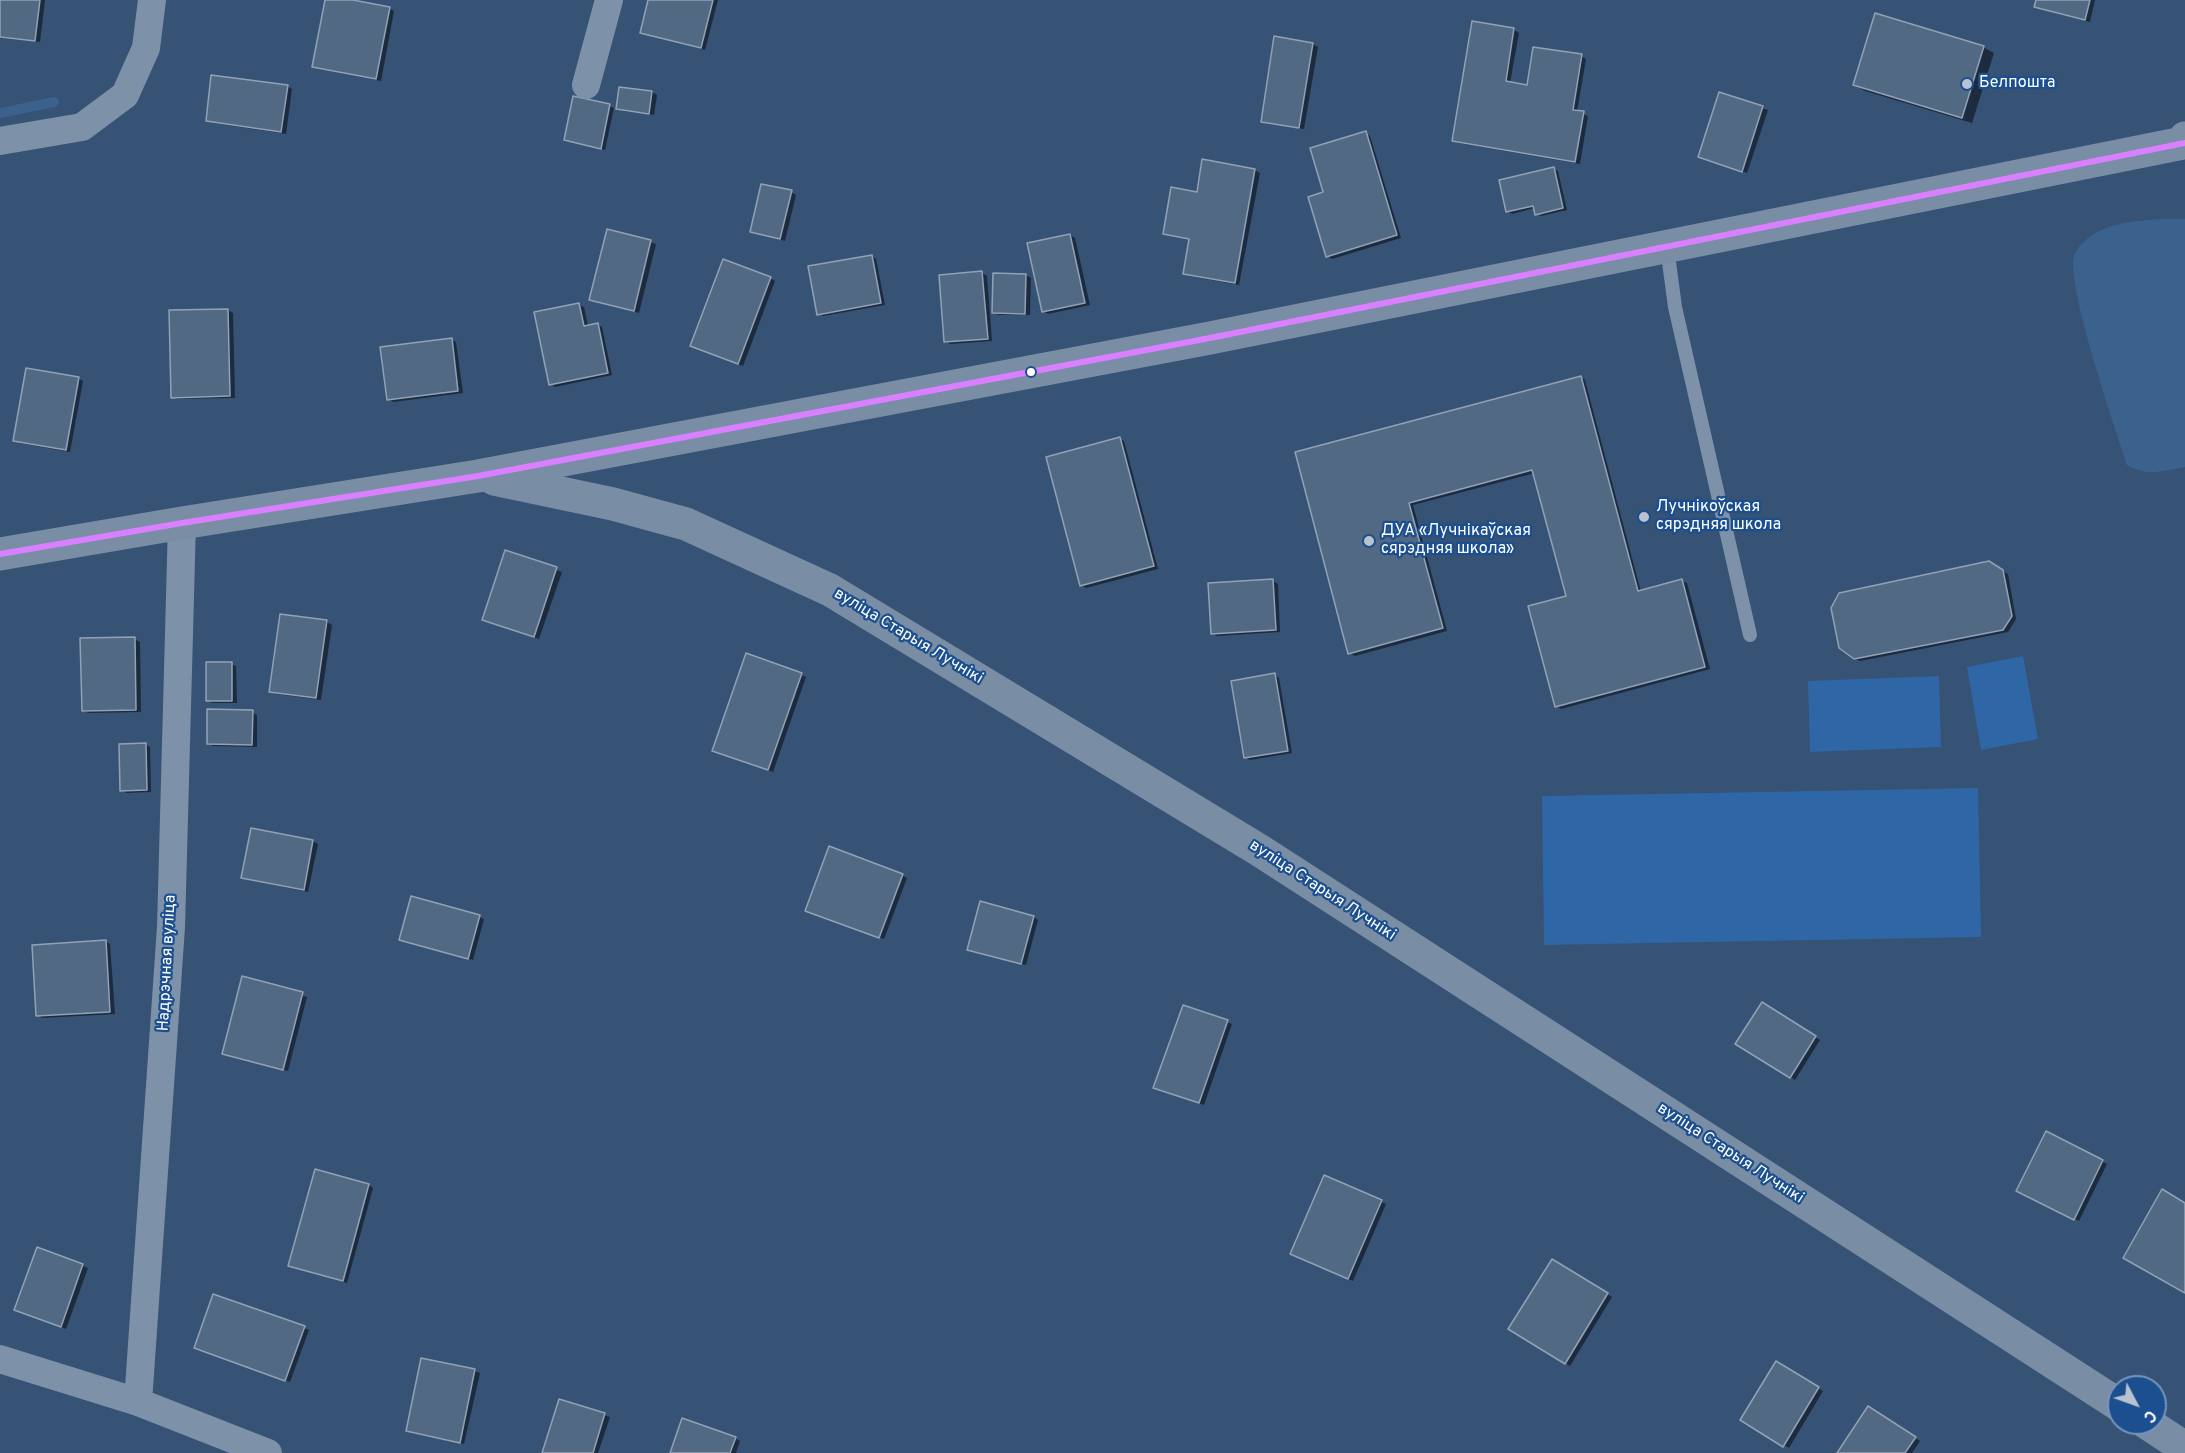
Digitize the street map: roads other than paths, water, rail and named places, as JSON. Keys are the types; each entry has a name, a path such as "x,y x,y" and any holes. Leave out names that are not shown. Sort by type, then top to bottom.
{"main road":[{"name":"вуліца Старыя Лучнікі","path":"0,554 478,476 1198,340 2184,141"},
{"name":"вуліца Старыя Лучнікі","path":"478,476 613,504 686,524 830,590 1259,850 2107,1397"},
{"path":"2165,1435 2185,1448"}],"street":[{"path":"0,141 82,127 125,95 146,48 153,0"},
{"path":"586,85 609,0"},
{"name":"Надрэчная вуліца","path":"138,1402 171,927 182,523"},
{"path":"0,1359 138,1402 268,1453"}],"lane":[{"path":"1667,247 1675,307 1750,635"}],"waterway":[{"path":"0,113 54,102"}],"place":[{"name":"Белпошта","path":"1967,84"},
{"name":"Лучнікоўская сярэдняя школа","path":"1644,517"},
{"name":"ДУА «Лучнікаўская сярэдняя школа»","path":"1369,541"}]}
